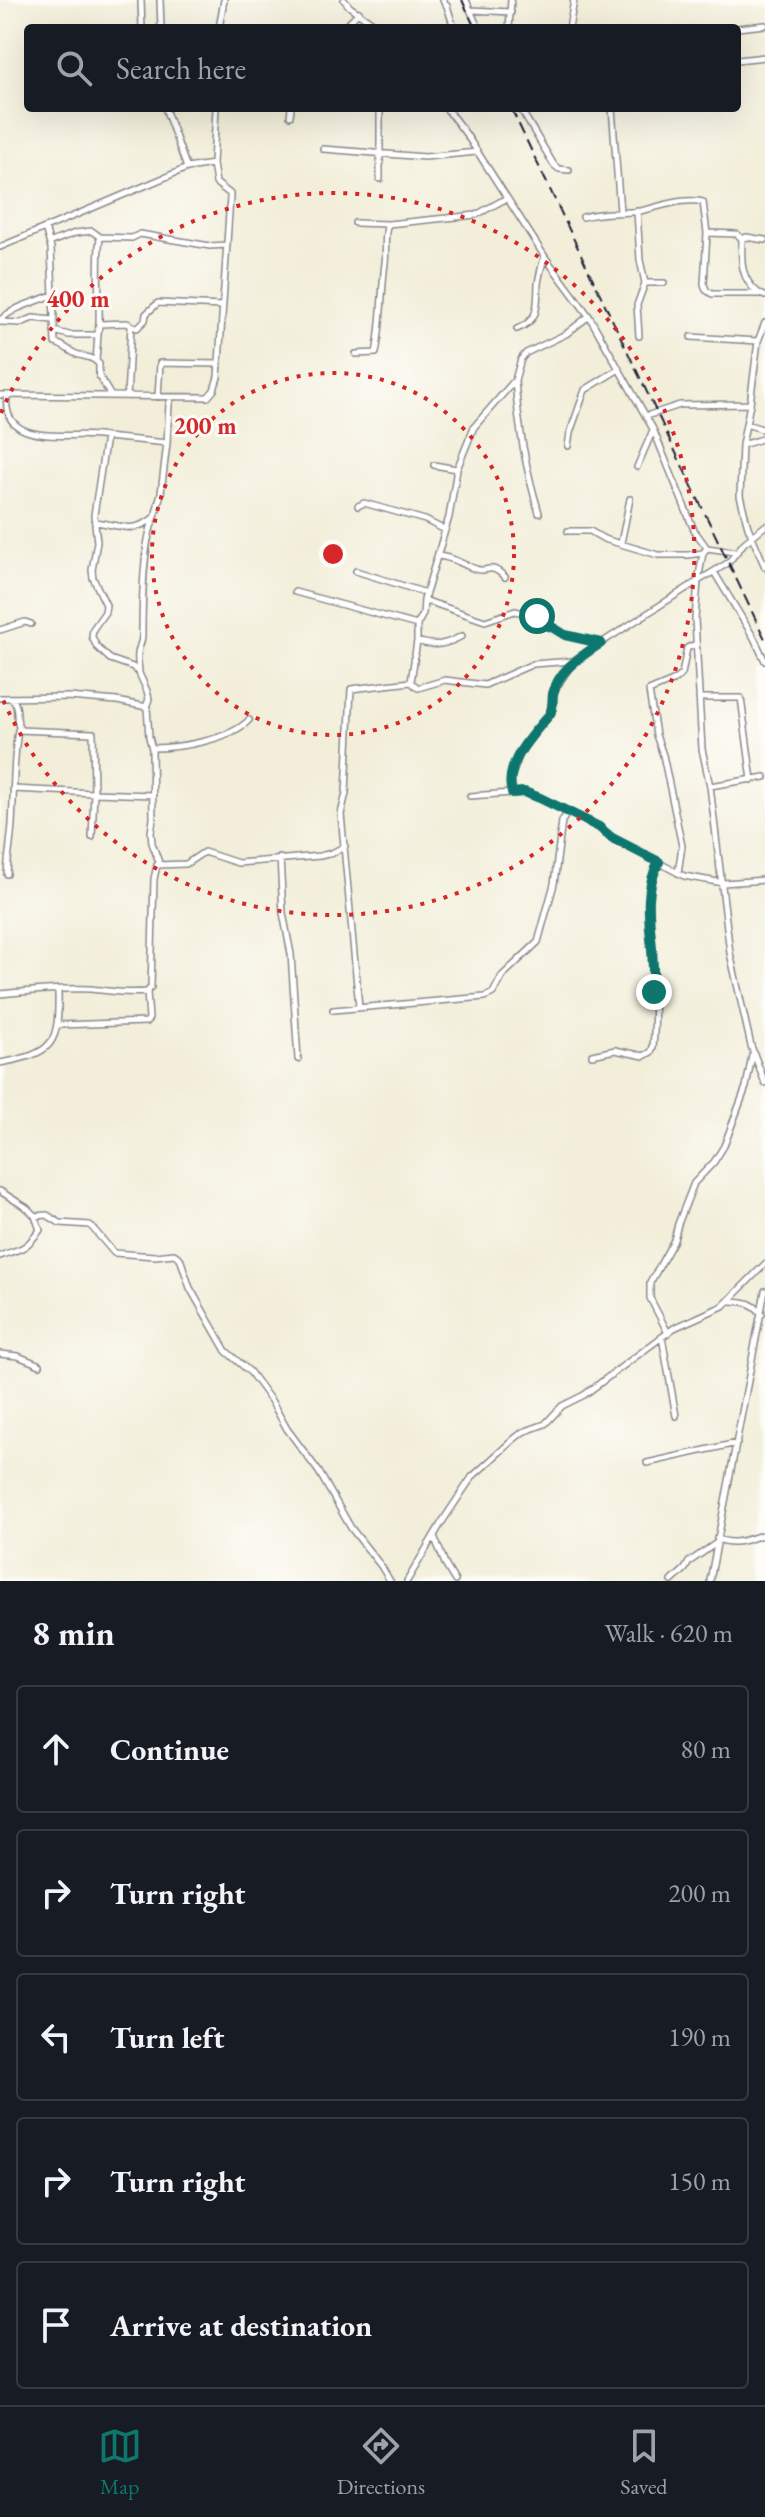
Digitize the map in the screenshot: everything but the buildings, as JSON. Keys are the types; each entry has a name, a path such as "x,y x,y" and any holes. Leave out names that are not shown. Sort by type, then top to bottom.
{"street":[{"path":"141,0 142,24"},
{"path":"160,0 161,24"},
{"path":"220,24 224,0"},
{"path":"344,0 375,24"},
{"path":"443,0 452,24"},
{"path":"466,0 476,24"},
{"path":"510,24 511,0"},
{"path":"570,24 574,0"},
{"path":"471,10 511,12"},
{"path":"347,24 359,12"},
{"path":"741,28 765,25"},
{"path":"741,60 765,57"},
{"path":"166,112 187,168"},
{"path":"13,425 5,409 3,395 208,397 214,390 230,194 216,183 213,164 216,112"},
{"path":"290,112 290,116"},
{"path":"380,112 380,179"},
{"path":"449,112 545,257 589,316 653,429 705,550 695,608 702,749 710,786 730,953 753,1053 765,1081"},
{"path":"522,112 554,165 569,170"},
{"path":"612,112 620,211"},
{"path":"323,149 425,157 477,152"},
{"path":"0,247 187,168 213,164"},
{"path":"355,223 388,224 476,215 507,198"},
{"path":"583,217 698,200 703,202 707,233 706,290 712,294 762,295"},
{"path":"637,211 640,260 645,283 637,305 639,336"},
{"path":"356,354 376,353 381,328 381,278 388,224"},
{"path":"45,228 51,242 55,343 92,357 99,364 99,376 111,396"},
{"path":"51,242 75,233 92,231 100,237 132,238 140,234 210,246 227,245"},
{"path":"707,233 737,234 742,239 743,275 750,287 762,295"},
{"path":"96,361 100,237"},
{"path":"742,239 765,240"},
{"path":"517,329 528,325 536,312 545,257"},
{"path":"645,283 664,283"},
{"path":"0,321 18,306 29,305 52,295"},
{"path":"99,324 127,323 137,328 158,303 222,306"},
{"path":"539,513 523,456 515,380 526,353 566,334 589,316"},
{"path":"0,321 53,320"},
{"path":"765,323 758,341 742,445 740,496 765,567"},
{"path":"127,397 131,326"},
{"path":"54,331 69,335 98,335"},
{"path":"691,337 758,341"},
{"path":"158,397 160,363 218,364"},
{"path":"568,446 585,390 619,369"},
{"path":"411,682 417,625 423,614 424,600 445,530 457,469 474,427 515,380"},
{"path":"160,865 152,843 152,748 146,707 149,699 139,673 138,655 142,641 147,542 161,493 172,397"},
{"path":"646,416 680,405 750,404"},
{"path":"746,424 765,430"},
{"path":"0,425 13,425 36,434 167,443"},
{"path":"637,467 653,429"},
{"path":"106,437 94,515 96,551 93,562 93,578 106,605 92,637 97,647 110,659 133,667 139,673"},
{"path":"742,445 765,438"},
{"path":"434,465 457,469"},
{"path":"621,543 630,499"},
{"path":"358,506 364,503 425,520 445,530"},
{"path":"95,522 130,529 138,528 155,517"},
{"path":"512,793 511,778 521,750 550,714 553,693 573,661 728,563 765,526"},
{"path":"568,531 590,531 604,539 658,555 705,550 736,552"},
{"path":"438,556 475,569 496,569 505,577"},
{"path":"356,571 426,593"},
{"path":"714,572 765,661"},
{"path":"295,592 417,625"},
{"path":"424,600 485,621 524,611 537,616 541,624 565,635 601,643"},
{"path":"0,630 25,622 31,624"},
{"path":"417,641 434,646 462,636"},
{"path":"678,873 682,846 649,691 682,674 684,652 696,644"},
{"path":"359,1007 341,814 347,780 351,689 411,682 418,688 445,680 485,685 533,664 573,661"},
{"path":"10,697 16,706 20,730"},
{"path":"0,698 69,697 146,707"},
{"path":"699,698 741,698 752,780"},
{"path":"152,748 203,742 233,733 249,720"},
{"path":"7,874 15,748 20,730"},
{"path":"20,730 93,733 92,837"},
{"path":"710,786 765,777"},
{"path":"13,789 153,795"},
{"path":"470,796 524,792 599,827 612,838 684,876 723,883 765,880"},
{"path":"333,1010 485,997 493,993 502,976 538,942 554,884 562,821 568,812"},
{"path":"59,1025 147,1022 157,865 186,864 204,852 238,863 320,856 345,846"},
{"path":"0,858 8,858"},
{"path":"280,858 298,1059"},
{"path":"592,1055 621,1050 644,1056 653,1047 652,950 647,911 659,862"},
{"path":"0,994 58,989 93,989 125,994 147,992"},
{"path":"0,1063 46,1048 55,1038 59,1025 58,989"},
{"path":"676,1416 665,1335 650,1298 650,1283 674,1240 694,1183 724,1146 746,1087 753,1053"},
{"path":"0,1191 35,1216 40,1230 30,1244 20,1251 0,1256"},
{"path":"35,1216 47,1215 60,1223 90,1225 114,1253 155,1256 164,1253 180,1258 190,1288 226,1351 250,1372 272,1402 287,1429 319,1472 351,1528 390,1581"},
{"path":"407,1581 472,1477 514,1439 545,1424 562,1406 584,1395 665,1335 729,1301 765,1264"},
{"path":"710,1581 765,1292"},
{"path":"729,1301 757,1306 762,1314"},
{"path":"0,1354 18,1356 40,1365"},
{"path":"647,1463 737,1443"},
{"path":"717,1540 737,1543 765,1534"},
{"path":"434,1536 455,1581"},
{"path":"672,1581 689,1562 717,1540"}],"railway":[{"path":"462,0 473,24"},
{"path":"513,112 765,639"}],"route":[{"path":"537,616 541,624 565,635 601,643 573,661 559,681 553,693 550,714 521,750 510,789 512,793 524,792 540,798 599,827 612,838 659,862 647,911 654,992"}]}
